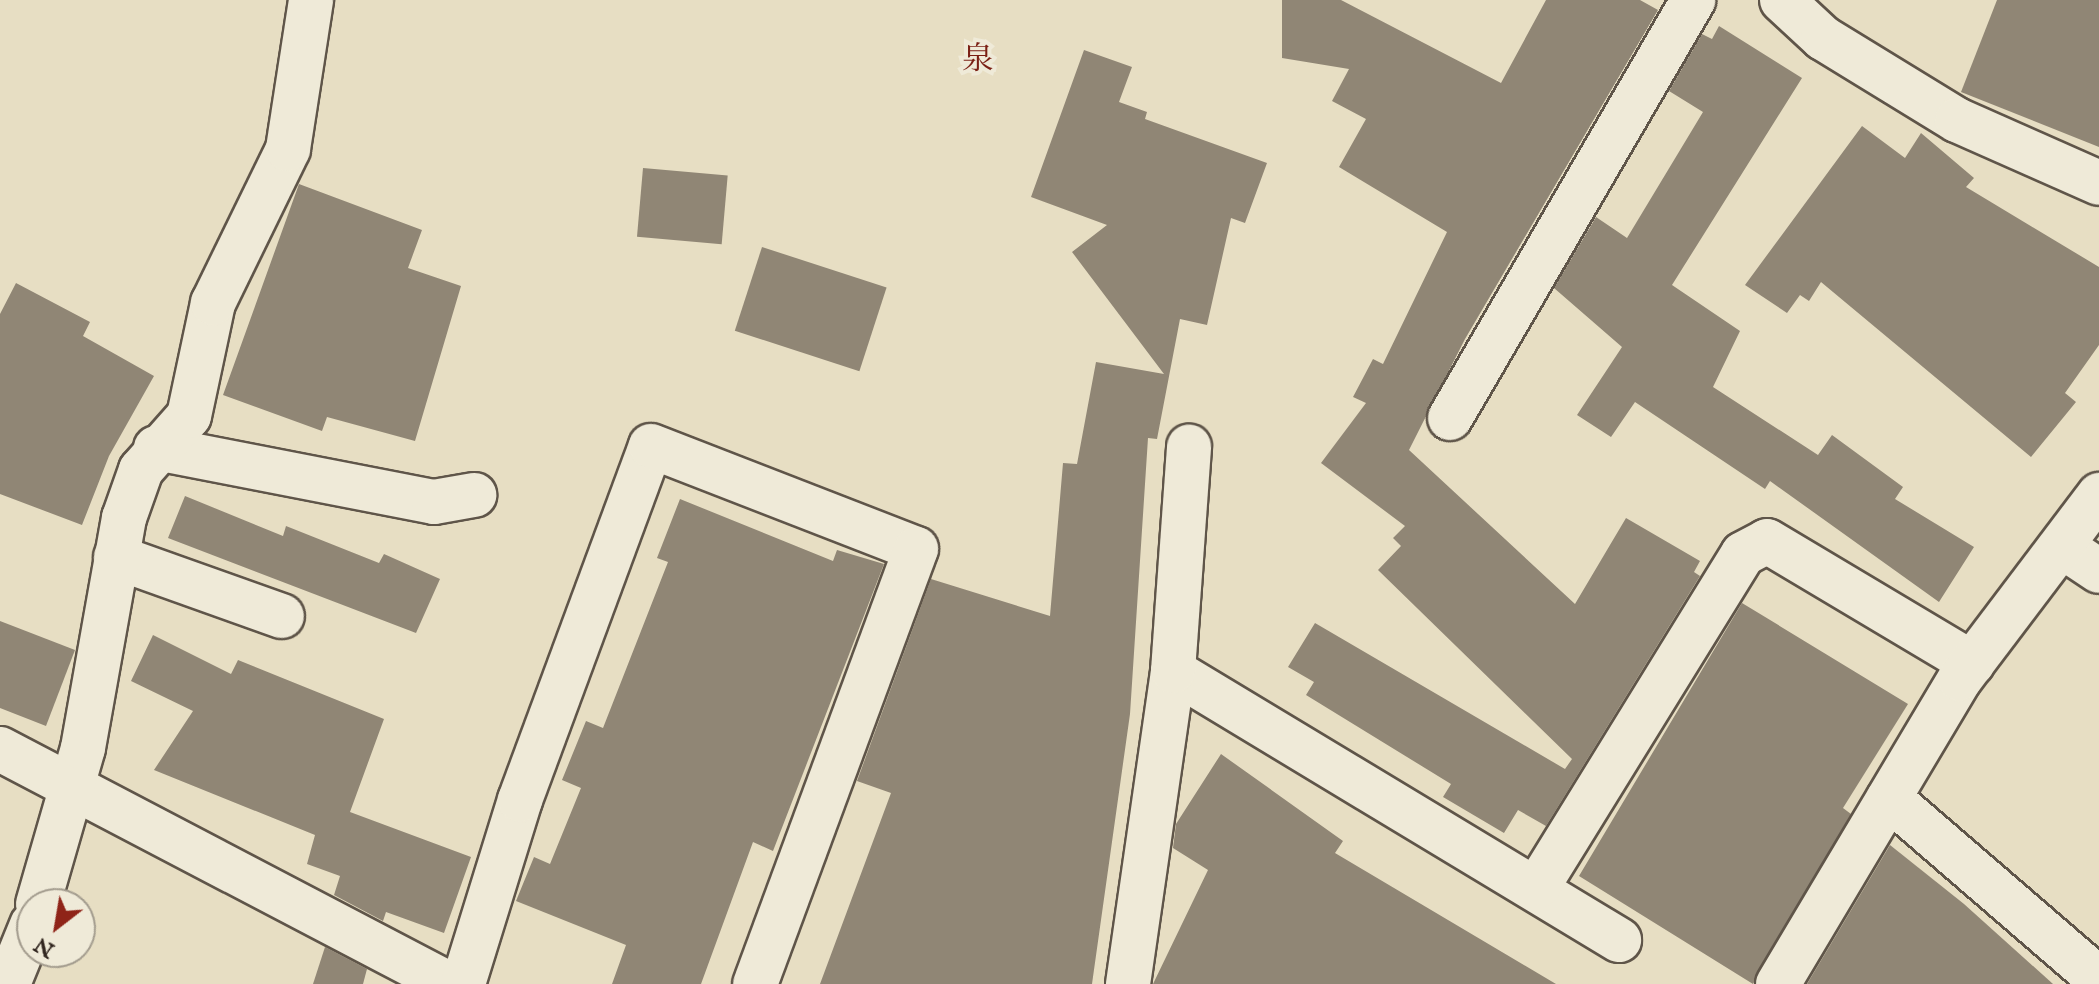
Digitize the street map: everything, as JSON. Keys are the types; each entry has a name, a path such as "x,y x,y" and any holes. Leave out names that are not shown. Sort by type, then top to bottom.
{"street":[{"path":"43,888 73,784 116,557 141,470 156,448 189,416 213,303 288,149 311,0"},
{"path":"1450,418 1693,0"},
{"path":"1782,0 1823,38 1957,120 2099,183"},
{"path":"0,749 73,784 213,867 448,983 520,800 651,446 916,549 755,984"},
{"path":"1128,984 1173,671 1189,447"},
{"path":"156,448 434,502 474,495"},
{"path":"1778,984 1972,663 2063,547 2099,495"},
{"path":"1538,886 1743,554 1767,541 1972,663"},
{"path":"2063,547 2099,571"},
{"path":"116,557 282,616"},
{"path":"1173,671 1538,886 1619,940"},
{"path":"1889,798 2099,979"},
{"path":"8,984 16,964"}],"building":[{"path":"1282,0 1341,0 1501,83 1546,0 1640,0 1658,10 1465,339 1409,450 1575,604 1626,518 1700,561 1694,572 1700,576 1546,826 1518,810 1504,833 1443,797 1451,784 1306,695 1314,682 1288,667 1315,623 1565,769 1572,759 1378,570 1401,546 1393,538 1405,526 1321,463 1366,403 1353,397 1373,359 1383,364 1447,232 1339,167 1366,119 1332,101 1349,69 1282,58"},
{"path":"1997,0 2099,0 2099,147 1961,92"},
{"path":"1719,26 1802,78 1672,285 1740,331 1713,387 1818,455 1832,435 1903,487 1895,499 1974,547 1939,602 1770,481 1765,489 1635,402 1611,437 1577,415 1622,347 1554,288 1596,217 1627,238 1703,112 1669,91 1702,34 1712,39"},
{"path":"1084,50 1132,67 1119,102 1147,112 1145,119 1267,163 1245,223 1231,218 1207,325 1180,319 1157,439 1148,438 1130,714 1092,984 820,984 891,793 857,781 931,579 1050,616 1063,463 1077,464 1096,362 1164,374 1072,252 1107,225 1031,197"},
{"path":"1862,126 1905,158 1921,133 1974,178 1966,187 2099,267 2099,345 2065,393 2076,402 2031,457 1821,282 1809,301 1800,295 1787,313 1745,285"},
{"path":"643,168 728,175 722,244 637,237"},
{"path":"299,184 422,230 408,268 461,286 415,441 327,417 322,431 223,395"},
{"path":"762,247 887,287 859,371 735,331"},
{"path":"16,283 90,322 83,336 154,376 109,456 82,525 0,494 0,314"},
{"path":"185,496 283,536 286,526 379,563 384,554 440,579 416,633 168,538"},
{"path":"680,499 833,561 837,550 884,564 773,851 753,842 701,984 612,984 626,945 516,901 534,857 550,864 581,788 562,780 586,721 603,728 668,562 657,558"},
{"path":"1742,603 1908,704 1843,808 1851,814 1753,984 1579,876"},
{"path":"0,621 75,650 46,726 0,708"},
{"path":"153,635 231,674 238,660 384,719 350,812 471,857 444,933 386,912 383,921 334,895 340,876 307,864 315,835 154,770 193,711 131,681"},
{"path":"1221,754 1343,841 1335,853 1556,984 1153,984 1208,870 1173,848 1176,824"},
{"path":"1890,845 1964,904 2053,984 1807,984"},
{"path":"325,947 367,969 363,984 313,984"}],"district":[{"name":"泉","path":"978,61"}]}
